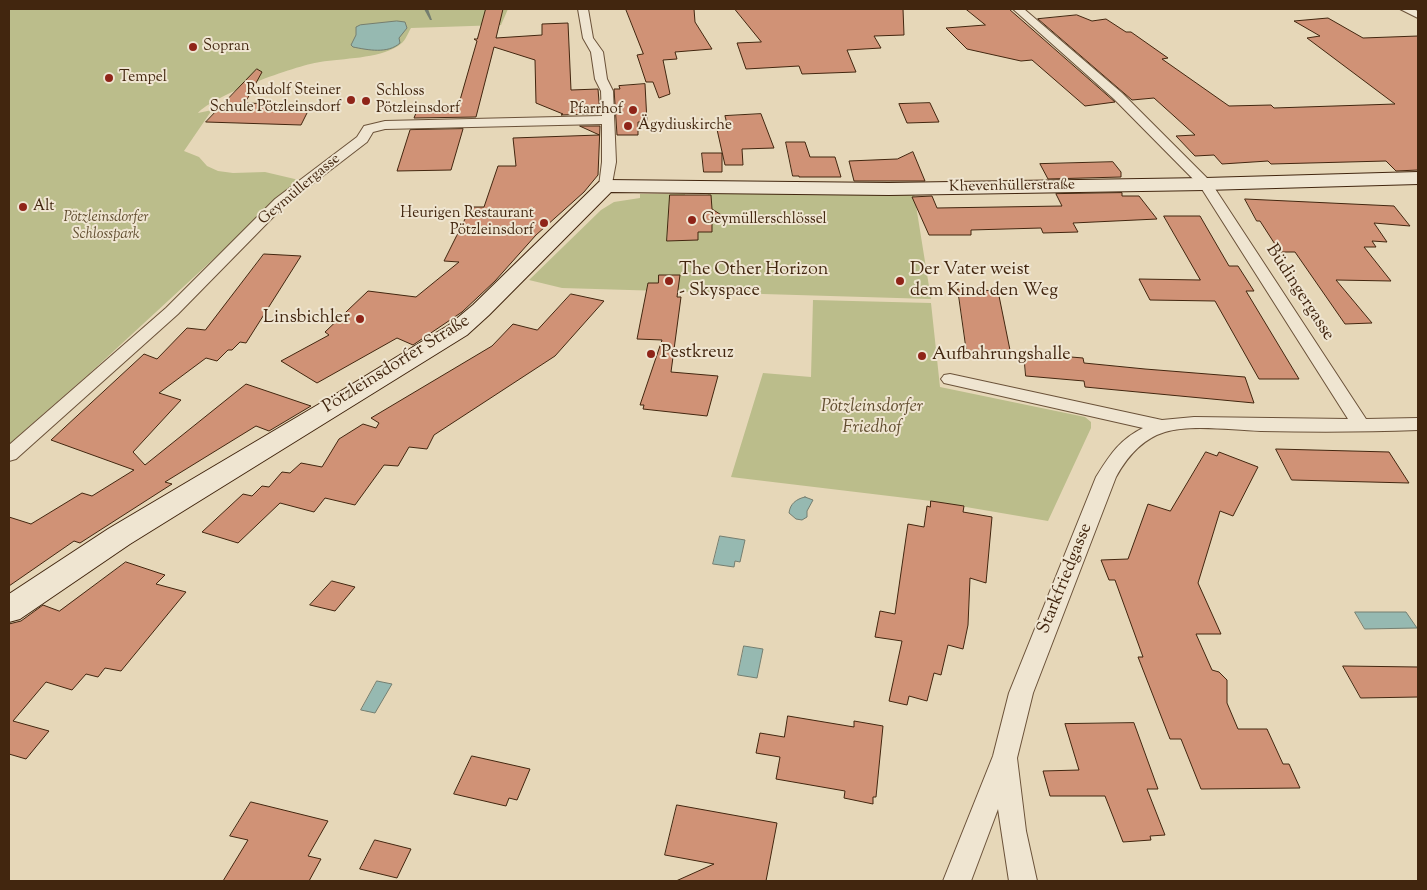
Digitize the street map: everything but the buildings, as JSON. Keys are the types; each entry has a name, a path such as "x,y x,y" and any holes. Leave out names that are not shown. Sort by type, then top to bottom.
{"street":[{"path":"583,9 588,38 597,52 601,79 607,91 609,162 606,186"},
{"name":"Büdingergasse","path":"1018,9 1118,96 1205,184 1360,424"},
{"path":"1405,9 1418,15"},
{"name":"Geymüllergasse","path":"9,455 172,311 280,202 362,139 368,129 385,125 609,120"},
{"name":"Khevenhüllerstraße","path":"606,186 889,189 1205,184 1418,178"},
{"name":"Pötzleinsdorfer Straße","path":"9,610 70,567 192,490 426,351 458,330 481,310 606,186"},
{"name":"Starkfriedgasse","path":"950,379 1162,426 1202,423 1304,426 1418,424"},
{"name":"Starkfriedgasse","path":"956,881 1005,756 1021,693 1106,477 1120,454 1138,438 1162,426"},
{"name":"Starkfriedgasse","path":"1005,756 1013,830 1023,881"}],"green space":[{"name":"Pötzleinsdorfer Schlosspark","path":"9,9 508,9 501,25 411,28 406,38 398,46 390,50 370,56 320,62 292,69 237,90 220,98 198,113 212,110 184,151 199,157 207,166 218,171 233,173 265,172 299,180 91,372 9,444"},
{"path":"708,193 914,193 931,299 562,288 529,280 601,210 614,202 640,198 640,194 685,194 670,197 673,200 670,201 667,241 698,240 698,232 719,218 719,214 712,209 712,200 707,200"},
{"name":"Pötzleinsdorfer Friedhof","path":"813,300 931,303 940,387 1085,417 1091,422 1091,428 1048,521 931,501 731,477 763,373 811,377"}],"water":[{"path":"397,21 405,22 407,28 399,38 400,43 390,49 365,49 351,45 356,35 356,27"},
{"path":"805,497 813,500 807,511 807,517 802,520 796,519 789,513 791,507 796,501"},
{"path":"720,536 745,540 740,562 735,561 734,567 713,564"},
{"path":"1355,612 1406,612 1417,628 1365,629"},
{"path":"744,646 763,649 757,678 738,675"},
{"path":"377,681 392,684 375,713 361,710"}],"waterway":[{"path":"426,9 431,19"}],"place":[{"name":"Sopran","path":"193,47"},
{"name":"Tempel","path":"109,78"},
{"name":"Rudolf Steiner Schule Pötzleinsdorf","path":"351,100"},
{"name":"Schloss Pötzleinsdorf","path":"366,101"},
{"name":"Pfarrhof","path":"633,110"},
{"name":"Ägydiuskirche","path":"628,126"},
{"name":"Alt","path":"23,207"},
{"name":"Geymüllerschlössel","path":"692,220"},
{"name":"Heurigen Restaurant Pötzleinsdorf","path":"544,223"},
{"name":"The Other Horizon - Skyspace","path":"669,281"},
{"name":"Der Vater weist dem Kind den Weg","path":"900,281"},
{"name":"Linsbichler","path":"360,319"},
{"name":"Pestkreuz","path":"651,354"},
{"name":"Aufbahrungshalle","path":"922,356"}]}
